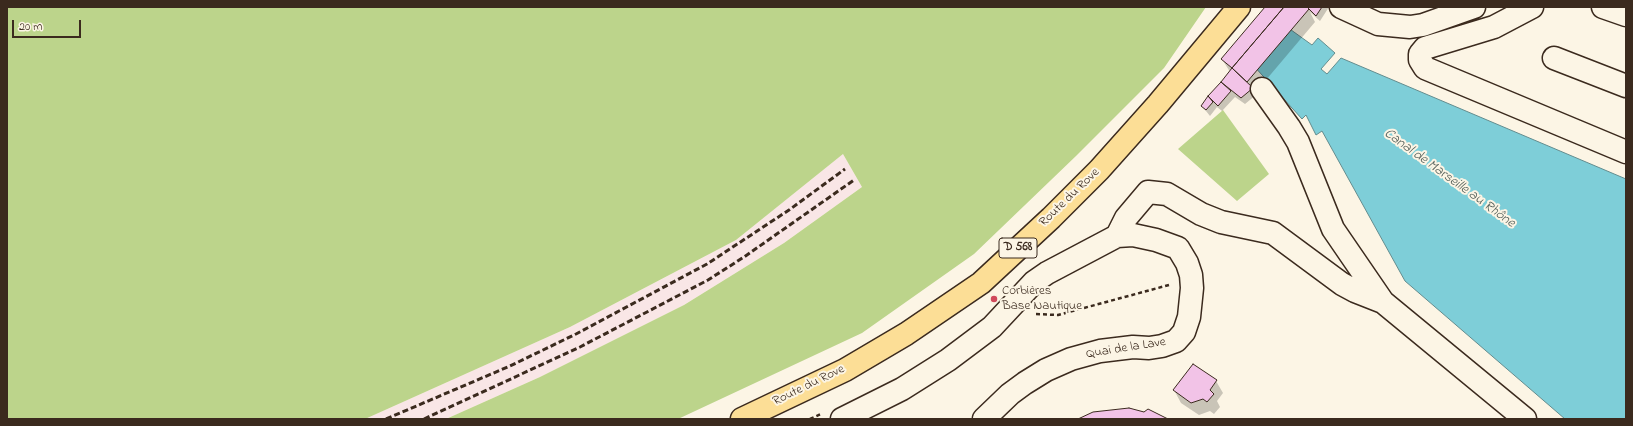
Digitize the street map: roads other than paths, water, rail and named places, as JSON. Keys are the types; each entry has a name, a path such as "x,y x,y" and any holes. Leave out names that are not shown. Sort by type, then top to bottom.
{"main road":[{"name":"Route du Rove","path":"742,419 845,370 906,334 981,282 1051,218 1099,170 1158,104 1239,7"}],"lane":[{"path":"1341,7 1378,24 1410,27 1423,25 1474,7"},
{"path":"1532,7 1494,27 1425,48 1420,54 1420,60 1425,68 1626,152"},
{"path":"1603,7 1626,15"},
{"path":"1554,58 1626,86"},
{"path":"1262,89 1298,142 1333,229 1383,302 1525,419"},
{"path":"1117,236 1126,218 1148,192 1167,194 1201,214 1221,222 1273,233 1342,284 1383,302"},
{"name":"Quai de la Lave","path":"842,419 902,388 948,360 992,327 1034,282 1047,273 1117,236 1133,235 1156,240 1178,248 1187,263 1191,275 1192,288 1189,317 1184,332 1176,341 1162,346 1149,348 1133,347 1100,351 1072,359 1046,370 1010,394 984,419"}],"water":[{"name":"Canal de Marseille au Rhône","path":"1287,27 1312,45 1318,38 1335,53 1321,69 1327,74 1341,58 1626,179 1626,419 1565,419 1405,281 1322,131 1316,135 1306,115 1302,119 1253,65"}],"railway":[{"path":"386,419 510,366 576,334 707,264 789,210 845,169"},
{"path":"424,419 580,347 708,280 744,257 854,180"}],"place":[{"name":"Corbières Base Nautique","path":"994,299"}]}
